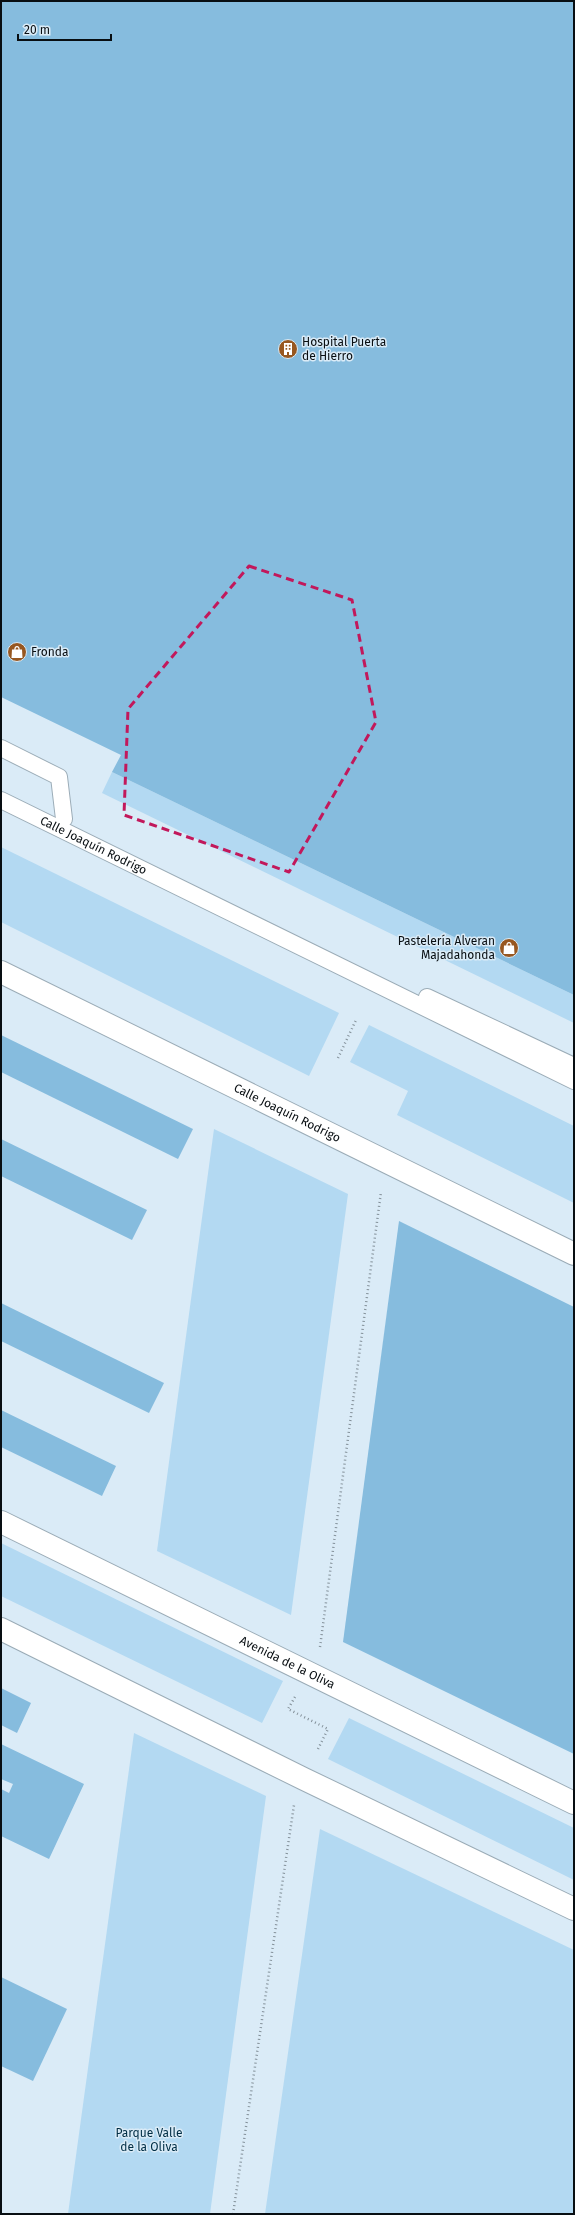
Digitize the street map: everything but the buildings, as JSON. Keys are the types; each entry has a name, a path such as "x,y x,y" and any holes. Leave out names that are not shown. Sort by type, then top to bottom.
{"street":[{"name":"Calle Joaquín Rodrigo","path":"1,972 574,1254"},
{"name":"Avenida de la Oliva","path":"1,1522 574,1803"},
{"path":"1,1629 304,1779 574,1909"}],"lane":[{"path":"1,748 59,777 64,819"},
{"name":"Calle Joaquín Rodrigo","path":"1,788 386,977 574,1066"},
{"name":"Calle Joaquín Rodrigo","path":"1,800 574,1081"}],"path":[{"path":"338,1058 356,1020"},
{"path":"320,1647 381,1192"},
{"path":"298,1690 288,1709 328,1729 316,1751"},
{"path":"233,2214 294,1804"}],"highlighted area":[{"path":"249,566 352,600 376,722 289,872 124,815 128,709"}],"green space":[{"path":"112,772 574,995 574,1023 102,793"},
{"path":"1,847 339,1013 309,1076 1,922"},
{"path":"369,1025 574,1126 574,1203 397,1115 408,1091 350,1062"},
{"path":"214,1129 348,1194 291,1615 157,1551"},
{"path":"1,1543 283,1681 262,1723 1,1596"},
{"path":"349,1718 574,1828 574,1880 328,1759"},
{"name":"Parque Valle de la Oliva","path":"134,1733 266,1796 210,2214 68,2214"},
{"path":"320,1829 574,1950 574,2214 265,2214"}],"place":[{"name":"Hospital Puerta de Hierro","path":"288,349"},
{"name":"Fronda","path":"17,652"},
{"name":"Pastelería Alveran Majadahonda","path":"509,948"}]}
